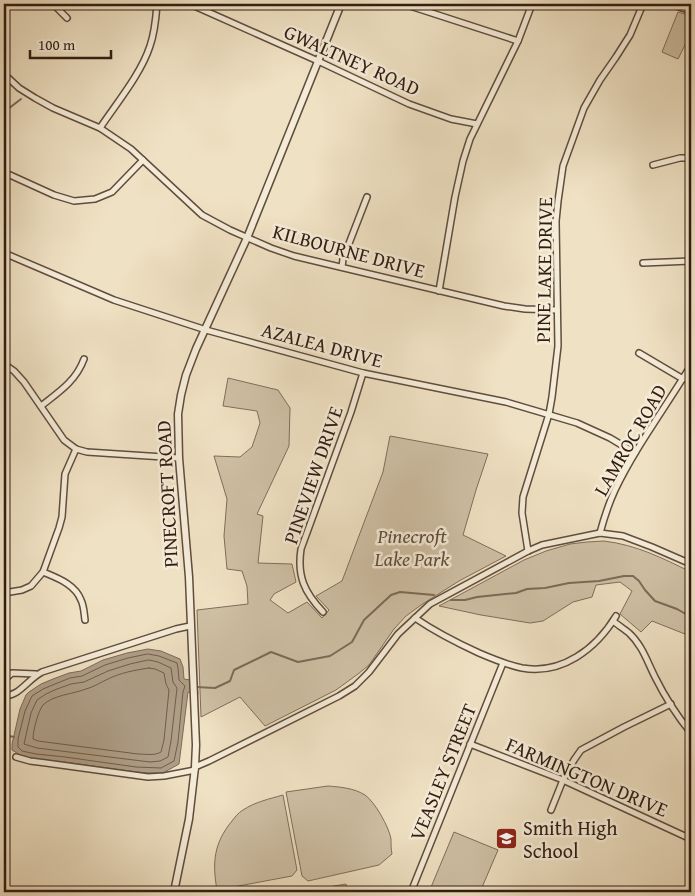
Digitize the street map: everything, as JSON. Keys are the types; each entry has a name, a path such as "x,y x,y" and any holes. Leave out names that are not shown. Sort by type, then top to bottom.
{"street":[{"path":"53,4 67,18"},
{"path":"100,128 141,67 154,33 157,4"},
{"name":"GWALTNEY ROAD","path":"190,4 409,104 451,118 477,124"},
{"name":"PINECROFT ROAD","path":"174,892 189,819 196,745 188,577 179,458 178,414 181,395 189,366 247,238 341,4"},
{"path":"404,4 518,41"},
{"path":"439,291 463,161 477,124 518,41 532,4"},
{"name":"PINE LAKE DRIVE","path":"528,551 522,513 523,497 549,414 554,388 558,346 556,221 563,166 584,108 630,35 643,4"},
{"path":"670,4 691,11"},
{"name":"KILBOURNE DRIVE","path":"4,74 19,88 53,108 100,128 131,149 202,215 247,238 294,256 439,291 516,308 557,310"},
{"path":"653,165 680,158 691,158"},
{"path":"10,175 54,195 74,201 95,199 112,192 143,160"},
{"path":"342,267 343,259 367,197"},
{"name":"AZALEA DRIVE","path":"4,253 114,300 206,330 363,373 506,402 549,414 577,423 610,438 635,453"},
{"path":"643,263 691,261"},
{"path":"639,353 683,379"},
{"path":"41,406 67,386 84,359"},
{"path":"4,364 24,382 64,440 76,449 87,452 179,458"},
{"name":"LAMROC ROAD","path":"600,533 614,491 635,453 691,365"},
{"name":"PINEVIEW DRIVE","path":"323,612 310,597 300,576 301,549 351,412 363,373"},
{"path":"4,593 22,590 31,586 43,572 60,528 65,474 76,449"},
{"path":"16,757 46,764 148,777 164,776 195,769 355,686 369,672 398,634 430,604 542,545 600,533 623,536 652,546 691,564"},
{"path":"43,572 77,590 82,601 85,620"},
{"path":"415,618 450,640 502,663 536,670 551,668 581,655 613,622 616,616"},
{"path":"613,622 629,633 639,645 671,704 691,733"},
{"path":"4,680 12,673 36,674 176,628 190,626"},
{"name":"VEASLEY STREET","path":"411,892 502,663"},
{"path":"4,695 12,696 36,674"},
{"path":"551,810 563,780 582,750 671,704"},
{"name":"FARMINGTON DRIVE","path":"470,744 563,780 691,839"}],"green space":[{"path":"678,12 691,16 691,33 678,59 662,52"},
{"name":"Pinecroft Lake Park","path":"228,378 278,390 290,408 289,446 257,514 263,516 258,563 292,564 296,582 274,594 270,600 288,613 307,602 322,618 329,610 316,596 342,581 383,472 390,436 488,454 463,535 506,556 459,581 406,616 394,629 369,665 336,690 265,726 240,697 201,717 197,610 248,604 247,586 242,571 227,569 224,536 227,499 214,456 240,457 252,447 260,423 257,411 223,406"},
{"path":"604,541 638,549 691,572 691,638 652,621 641,632 620,614 632,591 620,582 596,585 592,597 573,602 543,621 530,623 439,606 524,560 546,551 570,544"},
{"path":"328,786 352,789 369,798 388,828 392,854 379,865 308,881 302,876 286,792"},
{"path":"283,795 297,870 292,876 217,890 216,853 221,837 226,829 241,811 262,801"},
{"path":"454,832 498,850 480,892 429,892"},
{"path":"346,884 348,892 299,892"}],"water":[{"path":"148,649 161,651 180,659 184,679 197,681 198,694 188,692 179,764 163,773 136,772 35,759 20,755 12,750 20,709 29,692 41,684 69,673 81,671 103,660"}],"waterway":[{"path":"4,112 21,99"},
{"path":"451,600 465,600 516,593 527,589 633,576 655,601 677,609 691,617"},
{"path":"196,687 215,688 230,681 234,670 271,652 298,662 330,656 352,642 364,620 391,595 400,592 434,595"},
{"path":"4,735 14,737"}],"place":[{"name":"Smith High School","path":"507,839"}]}
